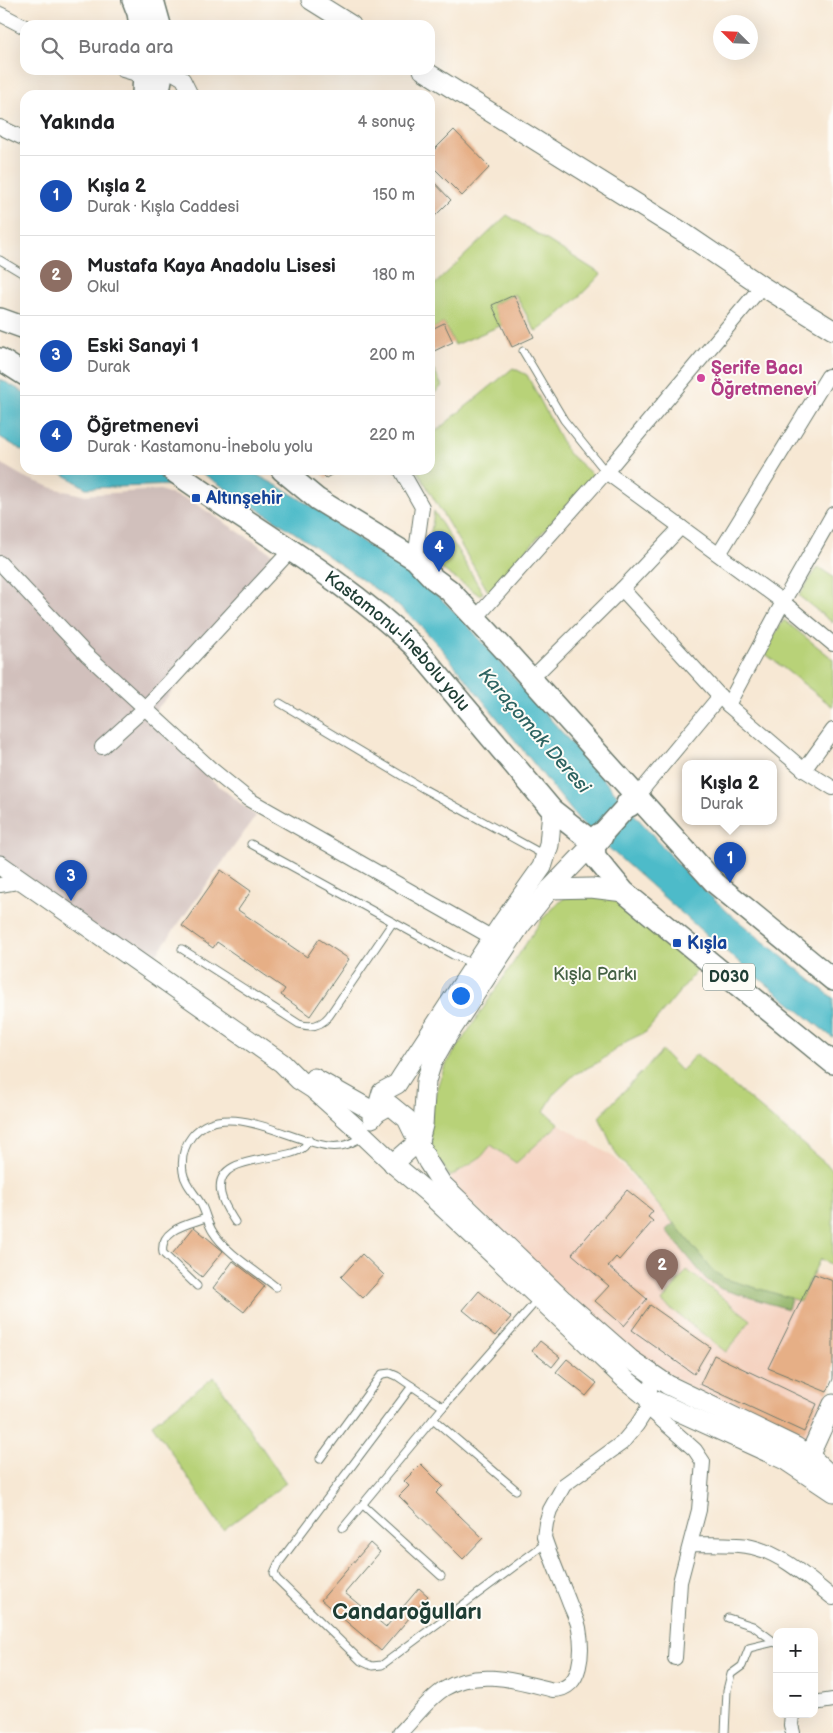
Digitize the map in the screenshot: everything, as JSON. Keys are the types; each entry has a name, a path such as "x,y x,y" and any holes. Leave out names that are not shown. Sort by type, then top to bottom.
{"main road":[{"path":"133,0 139,20"},
{"path":"153,0 159,20"},
{"path":"311,0 343,20"},
{"path":"431,75 833,330"},
{"path":"149,78 155,90"},
{"path":"1,320 20,317"},
{"path":"1,320 20,326"},
{"path":"0,359 20,371"},
{"name":"Kastamonu-İnebolu yolu","path":"179,475 291,550 389,622 414,646 552,810 597,839"},
{"path":"288,475 318,499 415,559 476,618 531,679 633,800 715,883 833,980"},
{"path":"364,1136 376,1113 382,1092 396,1084 402,1076 476,965 520,926 550,889 633,800"},
{"path":"393,1164 419,1141 423,1125 426,1081 432,1062 542,867 549,844 552,810"},
{"name":"D030","path":"597,839 595,857 624,892 833,1063"},
{"path":"0,865 282,1063 299,1080 313,1089 352,1124 393,1164 544,1293 630,1359 655,1376 701,1402 796,1447 806,1463 833,1492"},
{"path":"550,889 591,888 624,892"},
{"path":"282,1063 310,1076 376,1113"},
{"path":"376,1113 390,1105 407,1119 428,1162 442,1184 648,1402 785,1460 806,1463 833,1478"},
{"path":"806,1463 833,1404"}],"street":[{"path":"0,14 20,24"},
{"path":"176,75 183,79 189,90"},
{"path":"0,127 20,137"},
{"path":"476,618 606,472 762,286"},
{"path":"719,554 828,376 833,379"},
{"path":"606,472 783,602 833,644"},
{"path":"404,475 422,507 415,559"},
{"path":"633,800 724,700 833,514"},
{"path":"531,679 622,589 681,527"},
{"path":"102,748 145,708 291,550"},
{"path":"0,563 86,654 210,768 248,799 500,942"},
{"path":"622,589 724,700 804,770 833,788"},
{"path":"804,770 833,730"},
{"path":"0,885 23,880"},
{"path":"400,1733 429,1702 444,1690 464,1680 493,1677 553,1690 561,1690 567,1687 573,1680 580,1660 579,1626 544,1537 546,1523 550,1510 564,1486 622,1443 637,1425 648,1402 655,1376"},
{"path":"648,1402 695,1450 703,1462 699,1510 680,1582 675,1658"},
{"path":"691,1544 752,1547 789,1564 833,1598"},
{"path":"818,1702 833,1700"},
{"path":"792,1718 793,1733"}],"lane":[{"path":"0,260 20,272"},
{"path":"523,351 564,420 606,472"},
{"path":"280,703 424,789 546,856"},
{"path":"251,844 453,955 476,965"},
{"path":"182,949 299,1024 310,1026 321,1024 329,1016 393,922"},
{"path":"276,1287 224,1245 212,1231 202,1204 186,1184 182,1166 185,1148 189,1140 198,1129 218,1120 233,1120 319,1144 338,1147 346,1146 364,1136"},
{"path":"235,1222 221,1194 221,1183 228,1172 242,1163 304,1148 309,1140"},
{"path":"197,1286 164,1253 162,1247 163,1241 170,1232 206,1218"},
{"path":"343,1528 443,1407 544,1293"},
{"path":"320,1459 382,1374 390,1373 443,1407"},
{"path":"412,1386 278,1564 274,1573 277,1579 361,1661 372,1666 382,1664 546,1543"},
{"path":"433,1419 516,1490"},
{"path":"363,1505 441,1576"},
{"path":"728,1618 753,1626 773,1641"},
{"path":"725,1733 727,1690 731,1674 742,1666 749,1648 773,1643"}],"shaded area":[{"path":"0,463 24,477 53,488 82,495 160,490 193,502 285,562 148,719 208,777 256,816 148,966 9,871 0,879"},
{"path":"559,1124 615,1158 674,1223 713,1271 725,1279 800,1301 814,1274 833,1281 833,1379 826,1397 828,1406 809,1448 692,1389 609,1334 461,1193 450,1177 482,1156 491,1145 516,1163"}],"green space":[{"path":"507,215 601,274 570,305 536,332 515,294 492,305 502,325 455,345 444,323 435,328 435,284"},
{"path":"513,368 527,375 568,453 593,475 489,593 420,475 435,475 435,432"},
{"path":"435,373 442,386 435,392"},
{"path":"434,511 483,593 479,595 429,560 429,543"},
{"path":"818,567 833,577 833,623 799,596"},
{"path":"784,620 833,659 833,707 763,652"},
{"name":"Kışla Parkı","path":"581,894 618,898 700,967 646,1032 627,1041 599,1062 575,1074 555,1093 544,1111 559,1124 516,1163 491,1145 482,1156 450,1177 433,1150 430,1127 432,1109 445,1066 543,918 564,898"},
{"path":"662,1051 681,1071 696,1054 833,1170 833,1265 820,1259 800,1301 725,1279 713,1271 616,1154 599,1117"},
{"path":"674,1223 713,1271 725,1279 791,1298 788,1309 721,1289 706,1279 666,1230"},
{"path":"687,1270 751,1320 726,1352 662,1302"},
{"path":"214,1377 286,1483 223,1530 152,1424"}],"water":[{"path":"0,379 20,390 20,449 0,437"},
{"path":"64,475 159,475 173,485 86,488"},
{"name":"Karaçomak Deresi","path":"205,475 257,475 316,509 440,598 463,620 686,873 732,916 833,998 833,1038 712,940 584,826 440,647 417,622 391,600 298,535"}],"building":[{"path":"454,130 490,167 462,196 435,169 435,149"},
{"path":"435,183 451,200 435,216"},
{"path":"514,295 534,337 512,347 492,305"},
{"path":"444,323 453,342 435,351 435,328"},
{"path":"221,870 251,891 238,910 307,957 319,939 349,959 310,1016 281,995 285,989 217,942 213,948 182,926"},
{"path":"627,1190 653,1211 648,1217 653,1221 619,1260 616,1257 608,1266 647,1299 624,1326 595,1301 609,1286 572,1254"},
{"path":"194,1227 223,1251 202,1277 173,1253"},
{"path":"362,1254 384,1275 363,1298 341,1277"},
{"path":"233,1261 265,1286 244,1312 213,1288"},
{"path":"814,1274 833,1281 833,1379 827,1392 768,1368"},
{"path":"479,1291 511,1317 495,1336 463,1310"},
{"path":"650,1305 710,1347 694,1374 632,1330"},
{"path":"540,1341 560,1357 552,1367 532,1351"},
{"path":"714,1355 817,1404 804,1432 700,1384"},
{"path":"567,1359 597,1383 586,1396 556,1372"},
{"path":"421,1464 443,1486 436,1493 483,1538 463,1559 399,1496 409,1486 404,1481"},
{"path":"370,1543 380,1552 345,1593 386,1627 419,1588 428,1596 381,1651 321,1600"}],"place":[{"name":"Şerife Bacı Öğretmenevi","path":"701,378"},
{"name":"Altınşehir","path":"196,498"},
{"name":"Öğretmenevi","path":"439,572"},
{"name":"Kışla 2","path":"730,883"},
{"name":"Eski Sanayi 1","path":"71,901"},
{"name":"Kışla","path":"677,943"},
{"name":"Mustafa Kaya Anadolu Lisesi","path":"662,1290"}],"district":[{"name":"Candaroğulları","path":"407,1612"}]}
